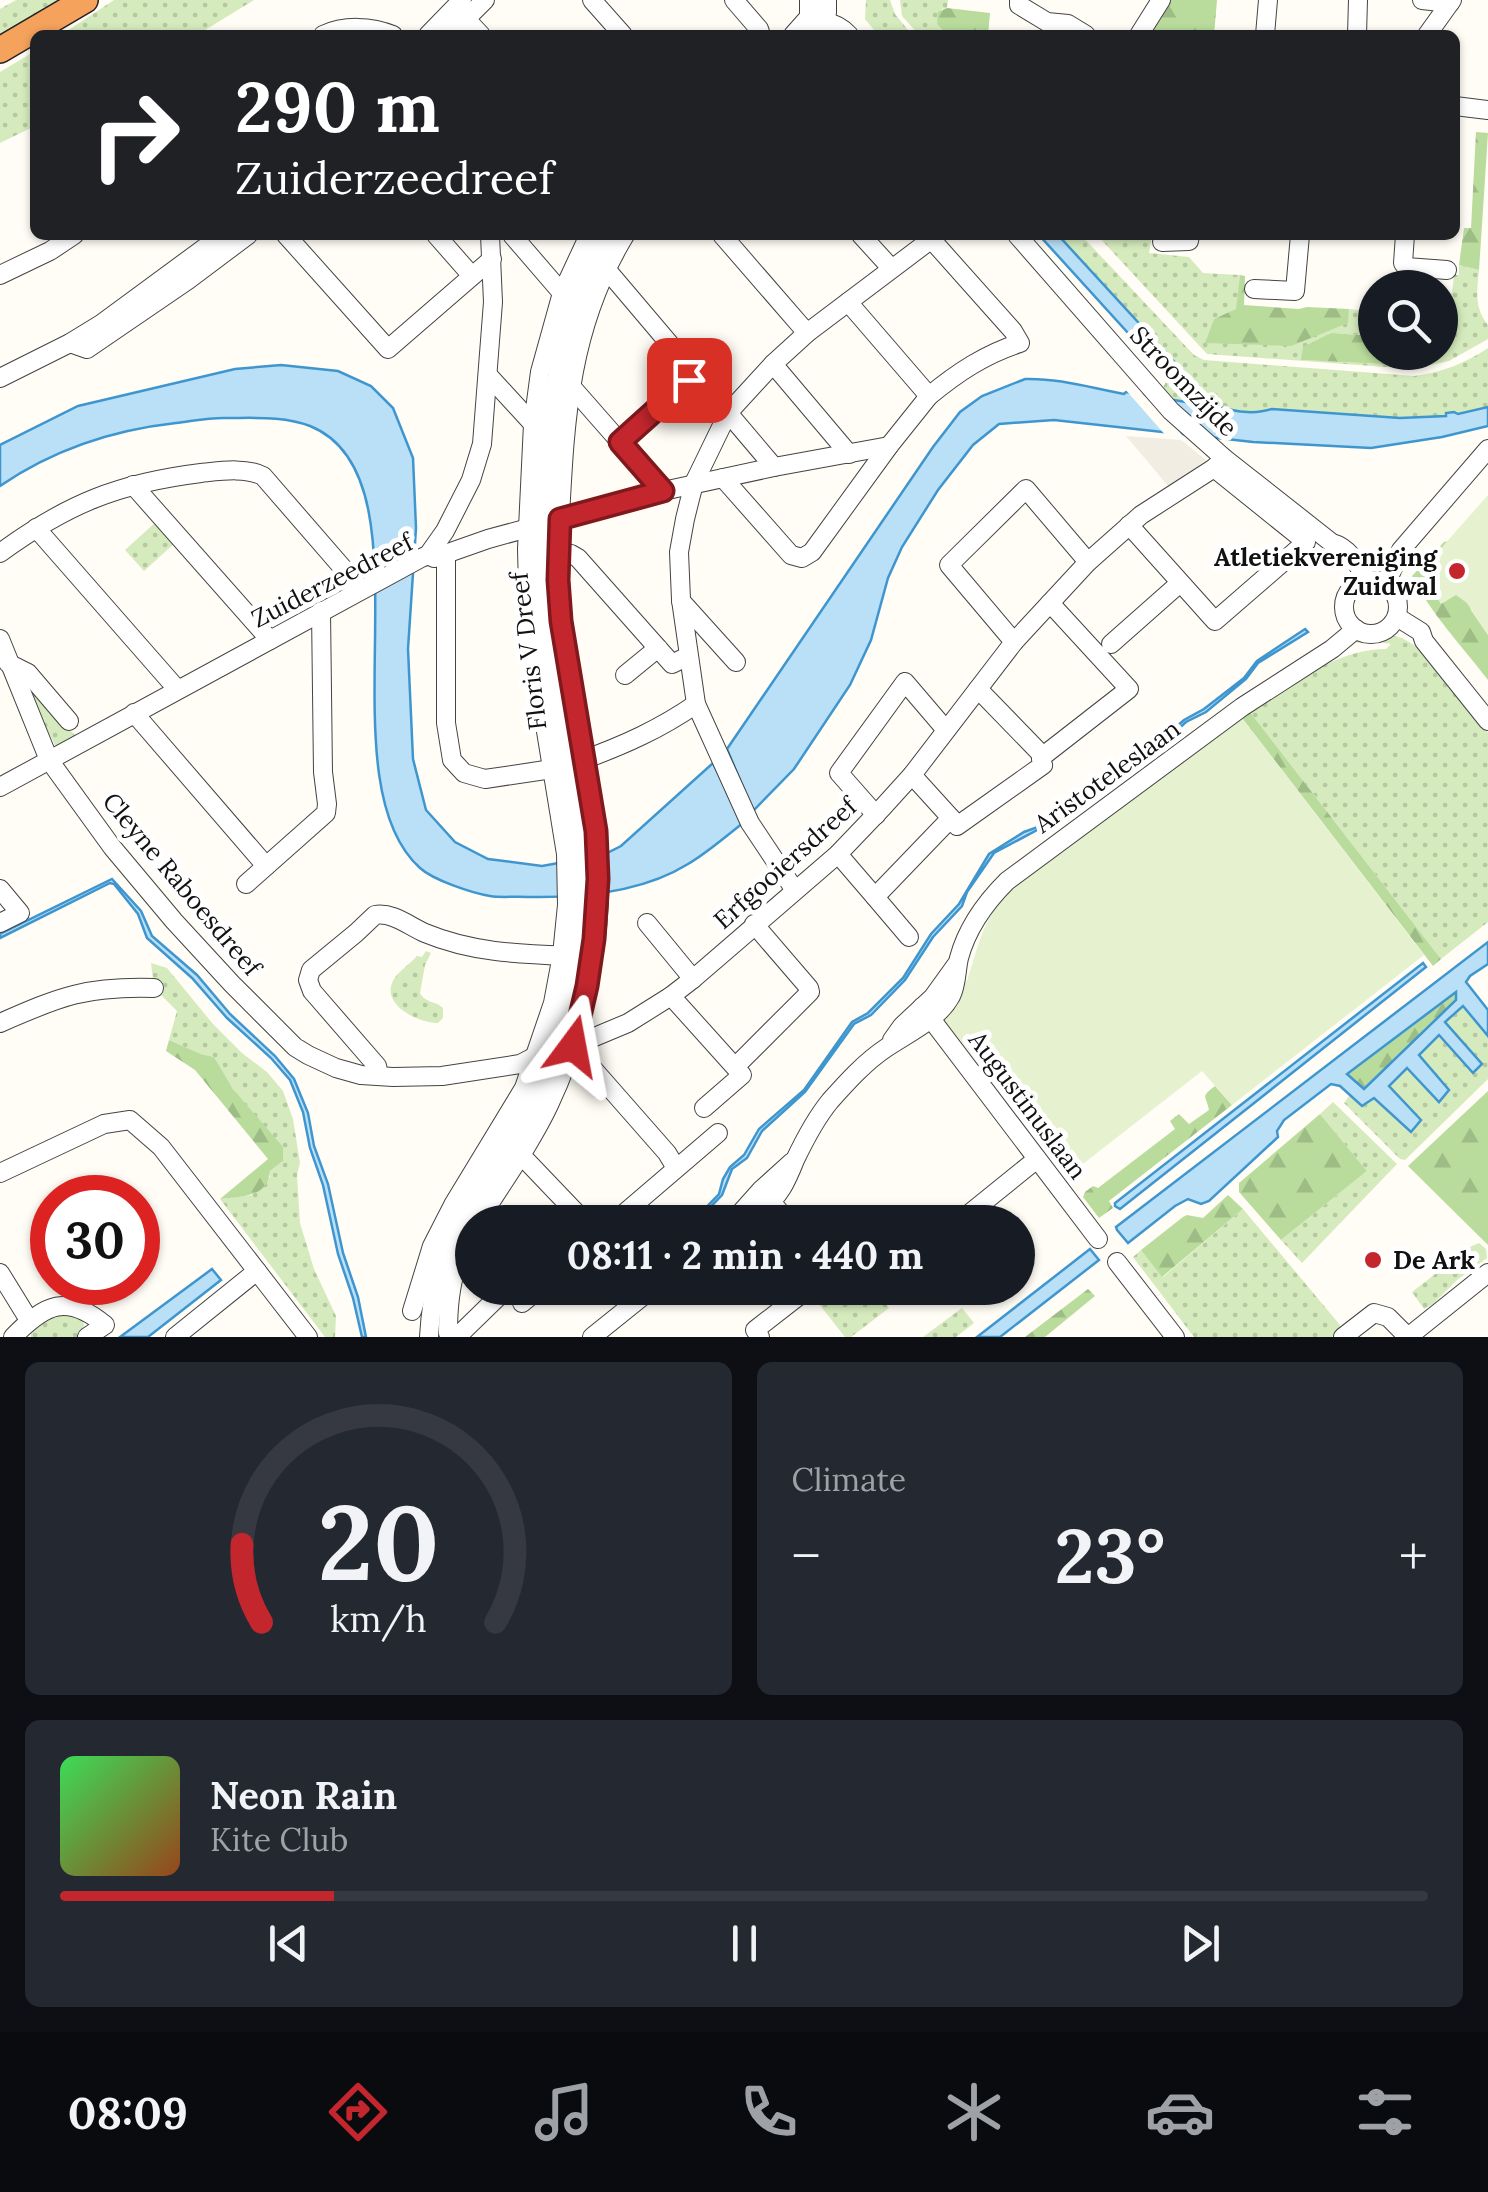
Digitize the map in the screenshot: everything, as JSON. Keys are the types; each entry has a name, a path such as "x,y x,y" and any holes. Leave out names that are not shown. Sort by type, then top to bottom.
{"highway":[{"path":"34,30 85,0"},
{"path":"0,50 30,32"}],"street":[{"path":"435,30 464,9 485,0"},
{"path":"592,0 618,30"},
{"path":"734,0 759,30"},
{"path":"802,30 809,17 809,0"},
{"path":"805,30 824,21 827,0"},
{"path":"1019,0 1019,5 1047,22 1068,24 1078,30"},
{"path":"1142,30 1162,0"},
{"path":"1265,30 1268,0"},
{"path":"1357,30 1358,0"},
{"path":"1422,0 1452,1"},
{"path":"1431,30 1452,1"},
{"path":"464,9 478,30"},
{"path":"824,21 843,30"},
{"path":"339,30 382,30"},
{"path":"1460,107 1488,110"},
{"path":"0,276 67,240"},
{"path":"0,378 70,343 116,314 215,240"},
{"path":"70,343 87,349 241,240"},
{"path":"290,240 388,349 492,259"},
{"path":"440,240 472,276"},
{"path":"490,240 494,302 484,432 475,468 432,556 446,723 452,760 464,774 485,779 552,769"},
{"path":"516,240 562,293"},
{"name":"Floris V Dreef","path":"489,1205 548,1106 587,986 582,903 583,760 561,621 558,553 544,524 534,424 540,372 562,293 588,240"},
{"name":"Floris V Dreef","path":"582,850 541,579 550,416 560,356 582,286 604,240"},
{"name":"Floris V Dreef","path":"582,850 552,769 529,627 526,568 544,524 585,324 622,240"},
{"path":"726,240 806,333"},
{"path":"866,240 891,268"},
{"path":"794,889 750,823 696,704 681,600 679,552 694,483 728,413 806,333 930,240"},
{"path":"723,478 790,555 802,558 812,552 929,396 981,358 1020,343 936,240"},
{"name":"Stroomzijde","path":"1021,240 1150,388 1206,442 1219,463 1351,555 1369,584"},
{"path":"1162,242 1190,240"},
{"path":"1254,288 1294,292 1299,240"},
{"path":"1405,240 1406,267 1448,270"},
{"path":"607,270 774,467"},
{"path":"848,302 929,396"},
{"path":"774,364 849,454"},
{"path":"488,375 534,424"},
{"path":"620,442 689,380"},
{"path":"570,385 663,491"},
{"name":"Zuiderzeedreef","path":"0,788 321,611 432,556 694,483 889,446"},
{"path":"1488,450 1369,584 1346,600 1351,623 1371,634 1392,623 1421,632 1424,641 1488,720"},
{"path":"1130,525 1215,622 1306,542 1219,463"},
{"name":"Erfgooiersdreef","path":"379,1075 442,1076 520,1064 628,1023 670,996 838,854 876,815 912,775 1014,642 1088,562 1141,515 1219,463"},
{"path":"0,552 83,502 134,484 211,472 258,473 366,587"},
{"path":"134,484 270,640"},
{"path":"1014,642 948,565 1026,489 1088,562"},
{"path":"36,528 178,690"},
{"path":"558,553 578,558 672,664 688,656"},
{"path":"1110,644 1180,584"},
{"path":"1369,584 1397,598 1392,623"},
{"path":"681,600 736,662"},
{"path":"912,775 958,826 1043,765 1040,759 1129,690 1050,603"},
{"path":"246,884 326,813 321,611"},
{"name":"Aristoteleslaan","path":"755,1205 796,1158 827,1104 863,1066 888,1047 902,1026 926,1012 959,960 982,909 1007,881 1242,708 1332,649 1351,623"},
{"name":"Cleyne Raboesdreef","path":"0,639 50,760 112,847 174,921 296,1047 336,1068 379,1075"},
{"path":"626,675 658,648"},
{"path":"8,662 28,673 68,721"},
{"path":"876,815 839,773 905,682 946,730"},
{"path":"978,689 1044,756"},
{"path":"583,760 653,732 696,704"},
{"path":"134,713 266,866"},
{"path":"875,898 951,818"},
{"path":"838,854 909,937"},
{"path":"0,889 20,913 0,923"},
{"name":"Floris V Dreef","path":"412,1312 432,1246 524,1088 570,956 582,903"},
{"path":"379,1075 377,1066 312,991 308,980 310,970 374,915 388,914 426,933 488,952 570,956"},
{"path":"647,923 693,979"},
{"path":"736,1066 810,992 754,924"},
{"name":"Floris V Dreef","path":"429,1337 435,1286 452,1236 564,1048 570,956"},
{"path":"0,1024 54,999 85,990 118,986 154,988"},
{"path":"670,996 742,1075 704,1108"},
{"name":"Augustinuslaan","path":"926,1012 1096,1236"},
{"path":"564,1048 667,1153 676,1168"},
{"path":"0,1173 104,1124 130,1120 160,1146 308,1337"},
{"path":"634,1205 718,1132"},
{"path":"521,1155 568,1205"},
{"path":"995,1205 1037,1159"},
{"path":"766,1196 774,1205"},
{"path":"1117,1262 1165,1334"},
{"path":"175,1337 257,1271"},
{"path":"0,1274 30,1320"},
{"path":"455,1274 448,1333 460,1334 490,1305"},
{"path":"1343,1337 1374,1313 1388,1318 1408,1337 1488,1274"},
{"path":"14,1337 44,1310 71,1305 88,1311 105,1325 87,1337"},
{"path":"592,1337 632,1305"},
{"path":"760,1337 755,1330 787,1305"}],"green space":[{"path":"16,0 67,0 0,39 0,9"},
{"path":"114,0 254,0 205,30 69,30"},
{"path":"866,0 890,0 908,30 874,30 865,19"},
{"path":"900,0 948,0 937,23 943,30 915,30 902,16"},
{"path":"1171,0 1217,0 1214,30 1148,30"},
{"path":"947,8 990,13 988,30 943,30 937,24 938,12"},
{"path":"30,54 30,128 0,143 0,72"},
{"path":"1476,132 1488,133 1479,270 1459,265 1464,228 1471,228"},
{"path":"1063,240 1086,240 1194,355 1204,360 1414,376 1458,370 1458,364 1488,348 1488,407 1447,416 1400,418 1220,409 1209,404 1173,401 1162,390 1168,377 1180,369"},
{"path":"1102,240 1151,240 1149,253 1189,257 1203,273 1240,275 1237,309 1214,319 1206,343 1347,323 1349,309 1358,310 1358,335 1330,333 1301,360 1358,365 1207,354"},
{"path":"1459,265 1479,270 1478,299 1488,325 1488,339 1458,356"},
{"path":"1240,275 1245,276 1244,305 1349,309 1348,323 1291,346 1205,343 1214,319 1236,309"},
{"path":"1331,333 1358,335 1358,363 1301,360 1303,347"},
{"name":"Atletiekvereniging Zuidwal","path":"1488,495 1488,635 1467,603 1456,595 1441,604 1425,579 1428,563"},
{"path":"158,520 177,541 144,571 125,550"},
{"path":"1456,540 1471,610 1488,635 1488,680 1438,617 1412,576 1444,542"},
{"path":"1386,634 1424,651 1488,733 1488,922 1441,959 1250,712 1331,662 1386,649 1391,644 1351,640"},
{"path":"28,691 77,737 56,747"},
{"path":"1250,712 1441,959 1433,966 1242,718"},
{"path":"1242,718 1424,955 1232,1105 1202,1071 1070,1174 943,1019 962,992 989,918 1008,894 1038,867"},
{"path":"426,951 431,953 420,993 443,1008 443,1018 438,1023 411,1016 392,996 396,976"},
{"path":"151,963 167,968 213,1024 283,1091 293,1119 300,1163 300,1223 314,1269 336,1316 335,1337 325,1337 220,1199 252,1195 283,1161 214,1057 169,1040 177,1011 154,988"},
{"path":"1456,991 1457,999 1364,1090 1346,1075"},
{"path":"1463,1006 1488,1036 1488,1079 1405,1160 1400,1159 1344,1103 1350,1095 1362,1106 1373,1097 1421,1120 1389,1087 1406,1068 1439,1101 1449,1090 1418,1055 1439,1035 1473,1072 1481,1063 1445,1022"},
{"path":"169,1040 214,1057 233,1089 283,1147 283,1161 270,1171 259,1191 220,1199 268,1159 195,1070 166,1051"},
{"path":"1215,1086 1232,1105 1109,1201 1113,1208 1099,1218 1083,1197 1085,1192 1093,1186 1098,1188 1175,1129 1170,1121 1179,1114 1189,1124 1209,1110 1205,1096"},
{"path":"1488,1091 1488,1245 1408,1166"},
{"path":"1333,1102 1397,1164 1302,1263 1281,1240 1367,1171 1320,1114"},
{"path":"1320,1114 1367,1171 1281,1240 1239,1192 1239,1183"},
{"path":"1228,1195 1243,1209 1162,1277 1141,1250 1183,1217 1203,1218"},
{"path":"1243,1209 1340,1325 1332,1337 1194,1337 1133,1257 1141,1250 1163,1277"},
{"path":"1479,1243 1486,1249 1487,1258 1424,1309 1412,1292"},
{"path":"1088,1289 1095,1296 1045,1337 1025,1337"},
{"path":"820,1305 889,1308 851,1337 845,1337"},
{"path":"962,1308 974,1323 956,1337 923,1337"},
{"path":"51,1311 81,1316 83,1327 77,1337 31,1337 31,1330"}],"shaded area":[{"path":"1126,436 1181,440 1206,460 1169,487"}],"water":[{"path":"1044,240 1063,240 1181,369 1179,376 1168,377"},
{"path":"281,365 338,371 371,386 393,408 413,458 416,528 408,649 413,759 426,810 455,842 488,859 542,866 603,855 621,846 713,763 743,823 702,855 670,873 631,887 589,894 490,896 453,885 420,868 392,825 378,768 374,564 367,504 347,456 310,426 280,419 222,418 152,426 84,443 0,486 0,445 78,406 235,369"},
{"path":"1025,379 1204,405 1205,402 1246,412 1272,409 1400,418 1446,416 1488,407 1488,426 1371,448 1253,442 1054,420 999,424 973,445 938,490 902,547 888,578 871,640 850,685 794,769 753,811 727,749 960,412 982,396"},
{"path":"1305,629 1308,632 1258,663 1246,679 1206,712 1186,722 1155,750 1039,829 994,853 962,906 933,937 905,980 871,1015 854,1024 805,1092 762,1131 747,1158 732,1169 722,1195 708,1205 719,1194 730,1167 744,1155 759,1129 804,1090 852,1022 868,1013 903,978 931,934 959,904 989,854 1038,827 1153,747 1244,678 1257,661"},
{"path":"112,879 141,911 152,936 197,975 294,1079 328,1184 366,1337 362,1337 303,1112 290,1080 192,978 147,938 138,914 114,884 0,938 0,934"},
{"path":"1488,942 1488,964 1466,982 1488,1010 1488,1036 1463,1006 1445,1022 1482,1064 1473,1073 1439,1035 1419,1055 1449,1090 1439,1102 1407,1068 1389,1086 1421,1120 1411,1132 1374,1098 1362,1106 1340,1086 1331,1084 1284,1120 1278,1137 1209,1201 1201,1204 1188,1199 1128,1243 1116,1227","holes":["1456,992 1456,1000 1364,1089 1347,1074"]},
{"path":"1423,963 1426,967 1120,1209 1115,1206 1115,1203"},
{"path":"1090,1249 1099,1260 1000,1337 977,1337 1018,1305 1035,1305 1035,1292"},
{"path":"212,1269 221,1280 148,1337 120,1337"}],"pier":[{"path":"1124,388 1138,389 1187,440 1167,437"}],"place":[{"name":"Atletiekvereniging Zuidwal","path":"1457,571"},
{"name":"De Ark","path":"1373,1260"}],"route":[{"path":"573,1046 587,986 598,879 596,831 561,621 560,519 663,491 620,442 689,380"}]}
